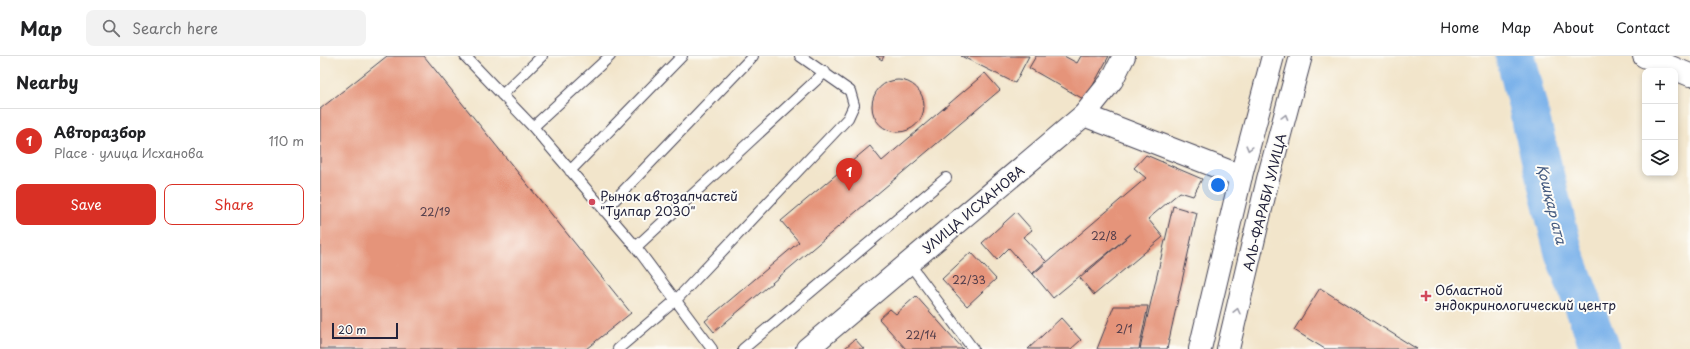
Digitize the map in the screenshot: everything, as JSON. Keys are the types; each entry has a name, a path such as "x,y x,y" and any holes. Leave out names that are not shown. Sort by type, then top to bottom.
{"main road":[{"name":"УЛИЦА ИСХАНОВА","path":"807,349 1084,115 1112,80 1124,56"},
{"path":"1200,349 1241,176 1272,56"},
{"path":"1644,56 1690,75"},
{"name":"АЛЬ-ФАРАБИ УЛИЦА","path":"1228,349 1268,180 1303,59"},
{"path":"1084,115 1241,176"}],"lane":[{"path":"466,56 533,127 636,248 712,349"},
{"path":"502,95 542,56"},
{"path":"533,127 610,56"},
{"path":"570,171 682,56"},
{"path":"604,211 753,56"},
{"path":"618,349 676,300 848,118 854,105 850,91 825,72 800,56"},
{"path":"636,248 825,72"},
{"path":"743,349 946,178"},
{"path":"909,264 973,349"}],"building":[{"path":"387,56 424,56 631,313 586,349 320,349 320,109"},
{"path":"876,56 884,56 882,60"},
{"path":"961,56 1029,56 1015,83"},
{"path":"1036,56 1064,56 1077,63 1081,56 1109,56 1085,100 1029,68"},
{"path":"985,73 1000,90 714,332 705,321 799,242 781,221 870,146 882,161"},
{"path":"898,80 908,82 916,88 922,96 924,106 922,116 916,124 908,130 898,132 888,130 880,124 874,116 872,106 874,96 880,88 888,82"},
{"path":"1146,155 1202,179 1193,196 1180,192 1148,219 1163,237 1094,295 1080,278 1131,234 1053,298 1033,274 1146,178 1134,168"},
{"path":"1173,206 1197,213 1167,349 1140,349"},
{"path":"1016,212 1032,230 1023,237 1046,261 1032,274 1009,248 997,260 982,243"},
{"path":"971,252 996,279 967,306 942,279"},
{"path":"1320,288 1417,349 1325,349 1294,330"},
{"path":"916,296 963,349 906,349 879,319 890,309 896,314"},
{"path":"1114,306 1148,306 1139,349 1097,349"},
{"path":"1061,318 1081,340 1071,349 1028,349"},
{"path":"855,339 864,349 844,349"}],"waterway":[{"name":"Қошқар ата","path":"1515,56 1564,253 1600,349"}],"place":[{"name":"Авторазбор","path":"849,191"},
{"name":"Рынок автозапчастей \"Тулпар 2030\"","path":"592,202"},
{"name":"Областной эндокринологический центр","path":"1426,296"}]}
